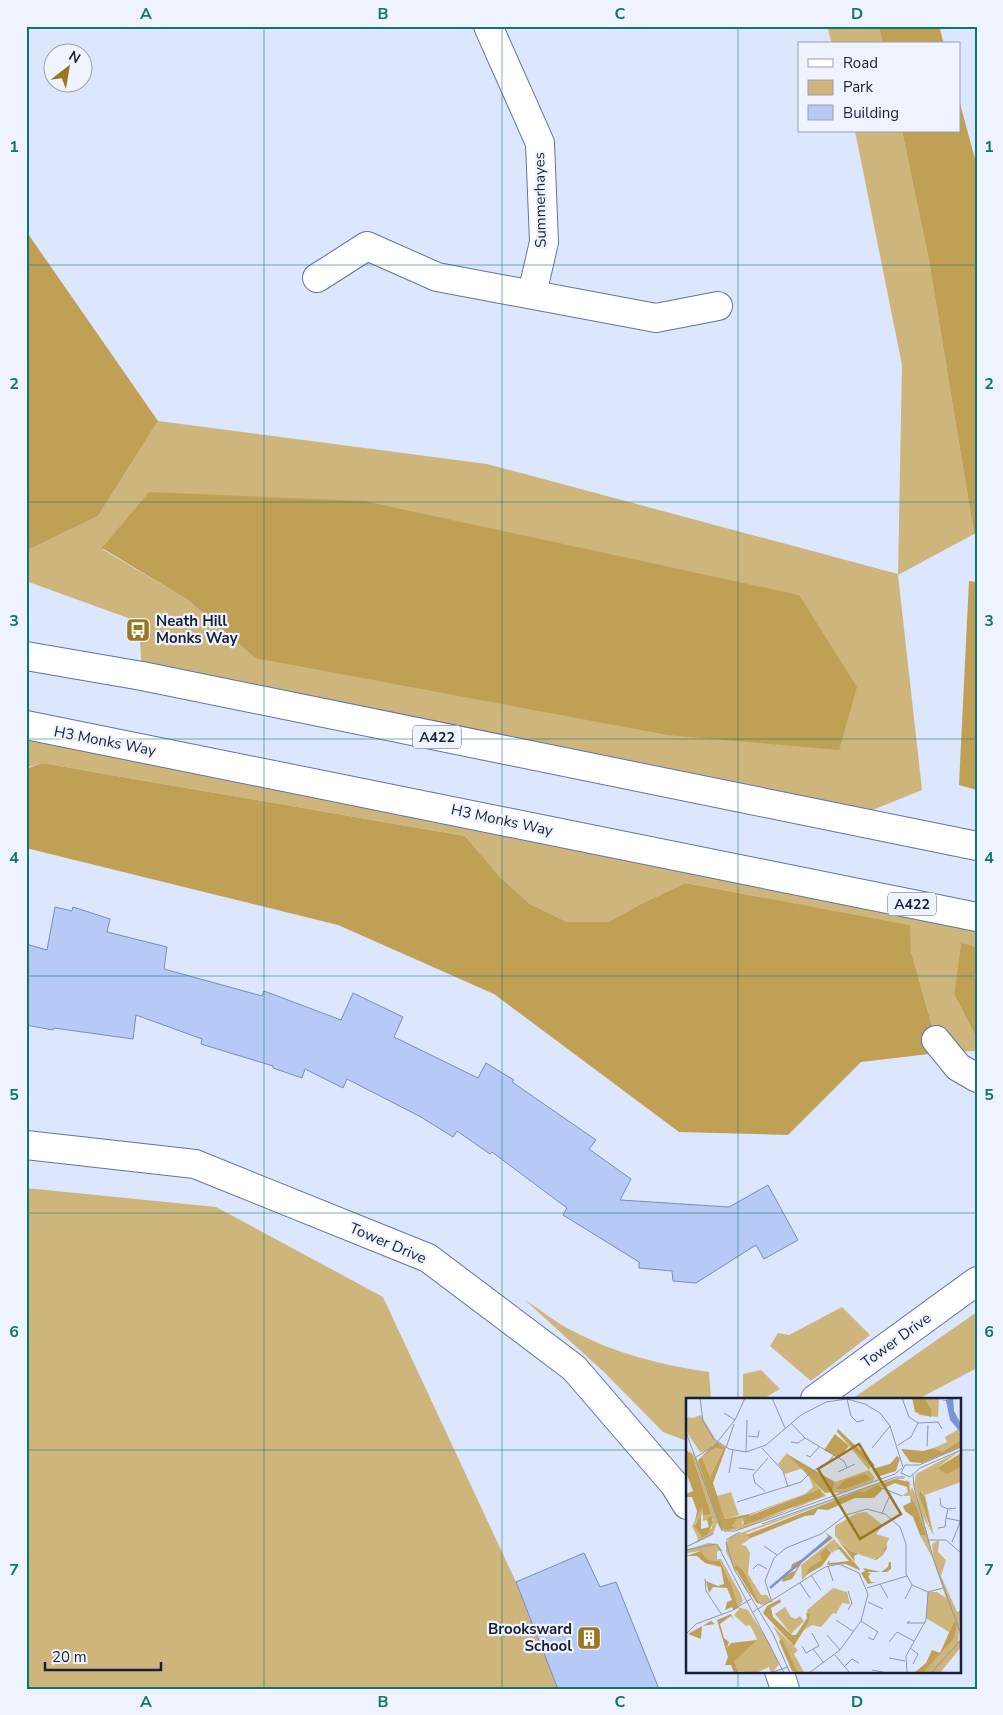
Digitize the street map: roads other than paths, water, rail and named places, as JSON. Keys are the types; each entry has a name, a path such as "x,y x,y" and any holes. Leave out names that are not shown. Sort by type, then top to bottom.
{"main road":[{"name":"Summerhayes","path":"488,26 540,144 544,242 532,294"},
{"path":"317,278 367,246 437,277 656,318 718,306"},
{"name":"A422","path":"26,656 142,676 977,846"},
{"name":"H3 Monks Way","path":"26,726 977,917"},
{"path":"936,1040 958,1067 977,1078"},
{"name":"Tower Drive","path":"26,1145 195,1164 428,1258 574,1368 683,1488"},
{"name":"Tower Drive","path":"816,1398 977,1280"},
{"path":"779,1672 785,1689"}],"place":[{"name":"Neath Hill Monks Way","path":"138,630"},
{"name":"Brooksward School","path":"589,1638"}]}
